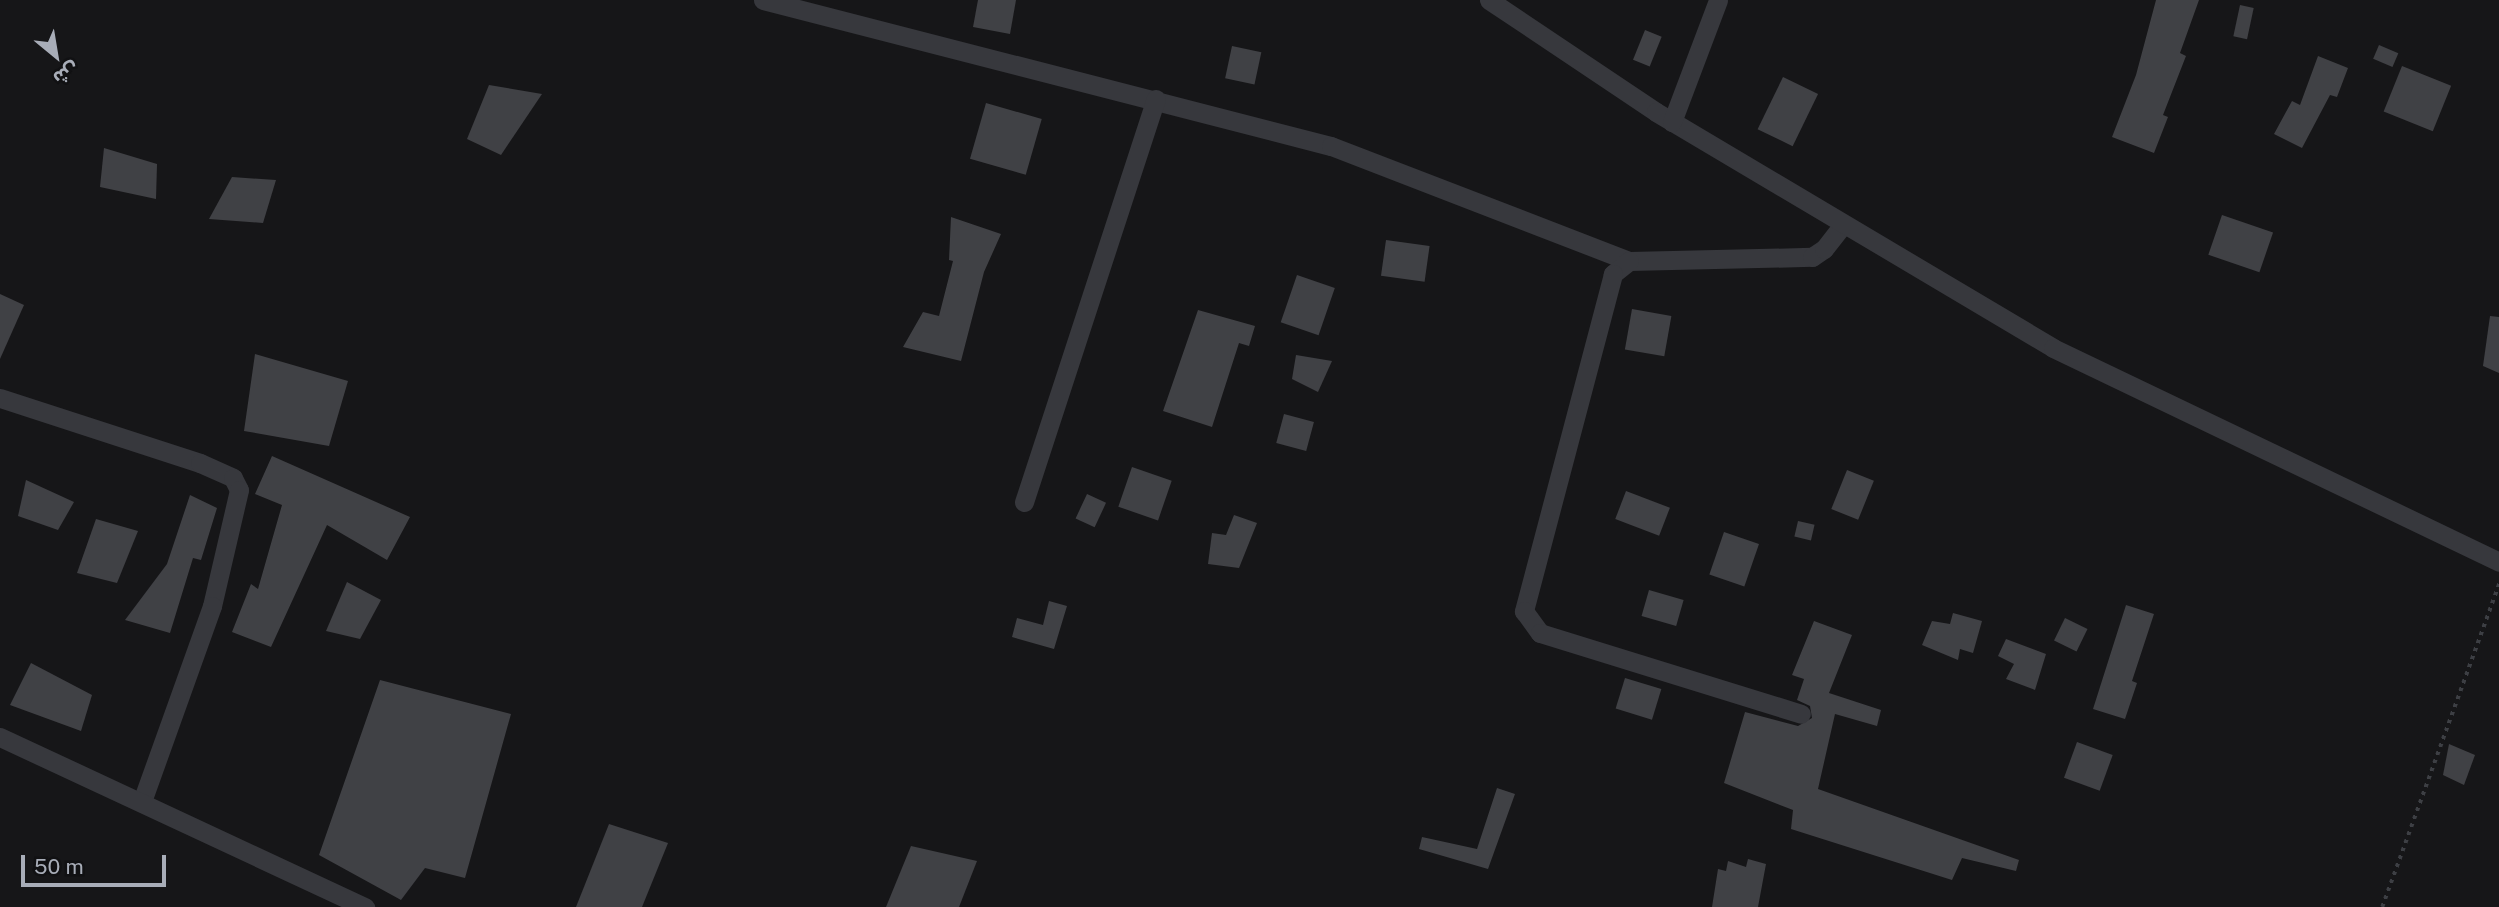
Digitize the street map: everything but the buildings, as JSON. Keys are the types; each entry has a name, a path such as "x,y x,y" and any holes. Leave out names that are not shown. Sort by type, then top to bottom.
{"street":[{"path":"763,0 1331,146 1629,261 1812,257 1824,249 1842,226"},
{"path":"1489,0 1672,122 1842,226 2053,348 2499,562"},
{"path":"1672,122 1718,0"},
{"path":"1024,502 1156,99"},
{"path":"1629,261 1612,274 1524,611 1541,633 1801,714"},
{"path":"0,398 200,463 233,478 239,490 212,606 142,802"},
{"path":"0,737 365,907"}],"path":[{"path":"2382,907 2499,583"}]}
